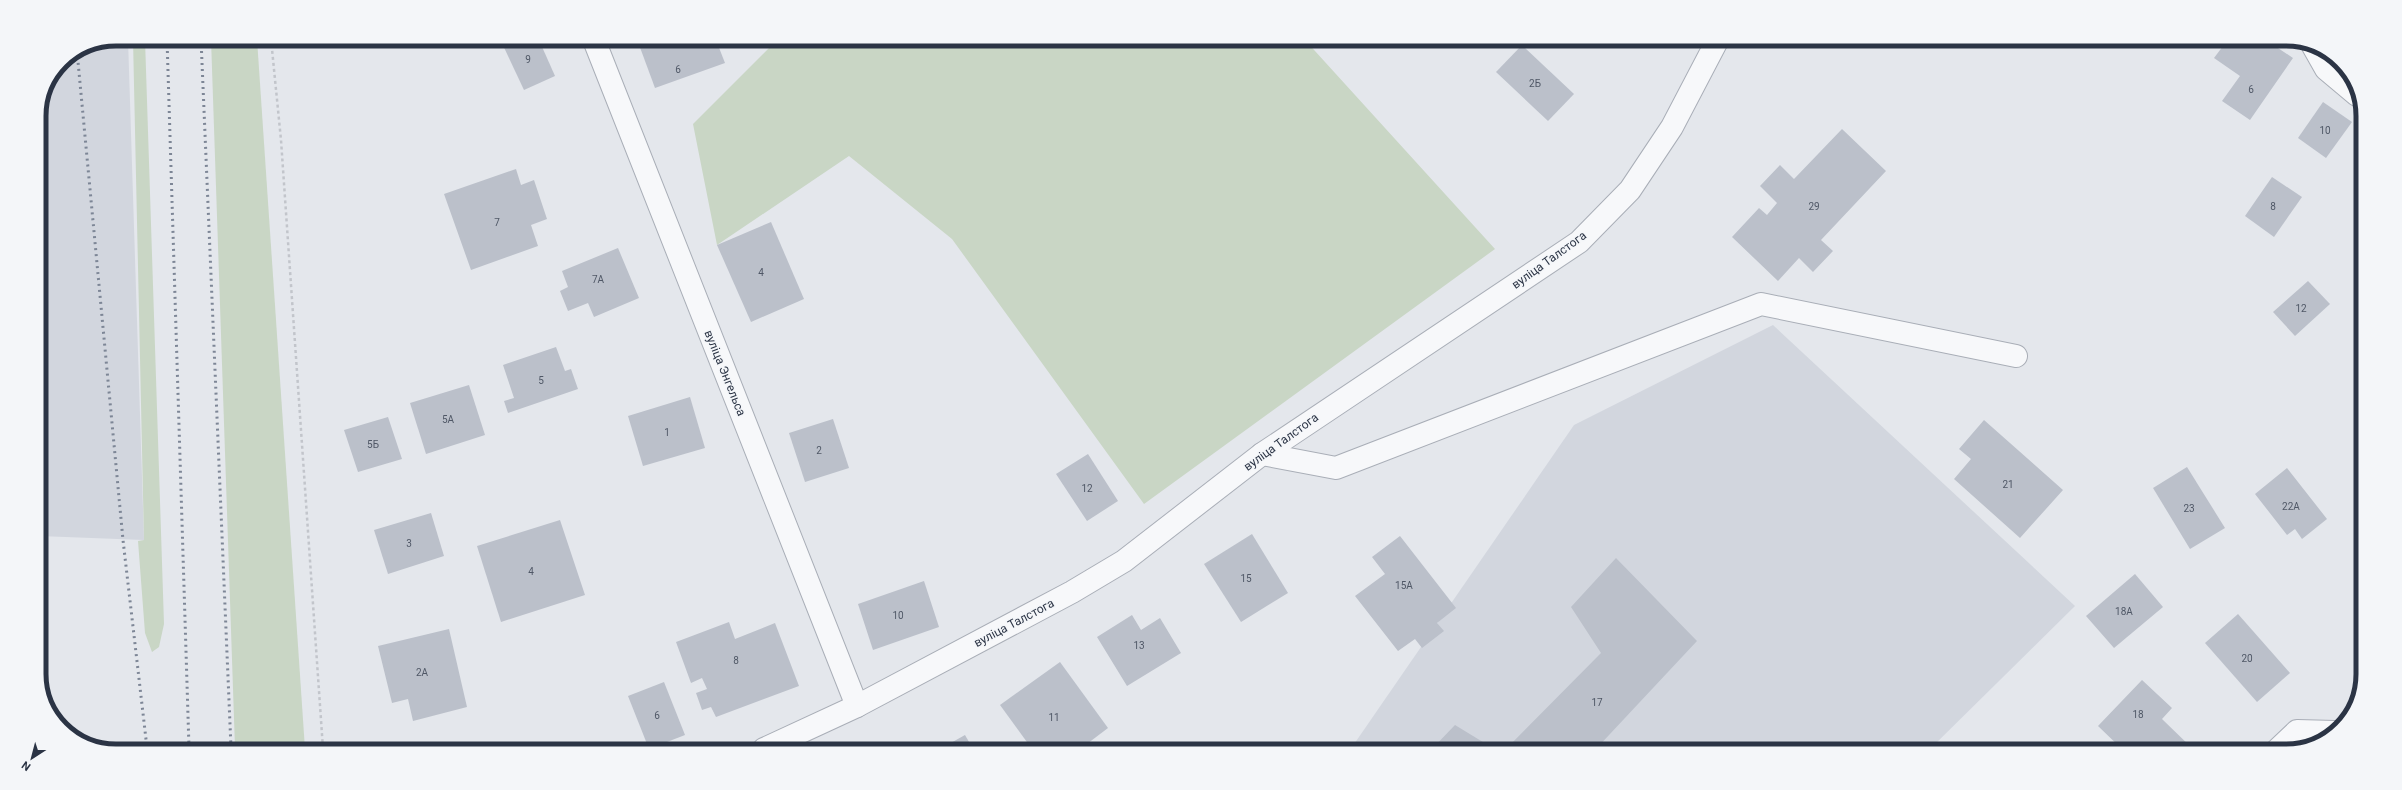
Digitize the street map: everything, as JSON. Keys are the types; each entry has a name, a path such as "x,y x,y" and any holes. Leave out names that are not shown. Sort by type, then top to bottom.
{"street":[{"name":"вуліца Энгельса","path":"596,46 857,706"},
{"name":"вуліца Талстога","path":"776,744 857,706 1072,592 1124,561 1262,454 1579,242 1630,190 1672,127 1714,46"},
{"path":"2318,54 2326,68 2351,90"},
{"path":"1262,454 1336,468 1761,304 2016,356"},
{"path":"2283,744 2297,731 2326,732"}],"path":[{"path":"272,46 282,140 323,744"}],"shaded area":[{"path":"116,46 128,46 144,540 46,536 47,102 51,89 66,66 89,51 102,47"},
{"path":"1773,325 2075,606 1935,744 1354,744 1574,425"}],"green space":[{"path":"133,46 145,46 164,624 159,647 152,652 145,633 138,541 144,540"},
{"path":"211,46 257,46 305,744 235,744"},
{"path":"771,46 1310,46 1495,249 1144,504 952,239 849,156 717,245 693,124"}],"building":[{"path":"503,46 542,46 555,76 524,90"},
{"path":"639,46 718,46 725,63 655,88"},
{"path":"1521,46 1523,46 1574,94 1548,121 1496,72"},
{"path":"2223,46 2275,46 2293,58 2250,120 2222,101 2240,76 2214,58"},
{"path":"2323,102 2352,122 2326,158 2298,138"},
{"path":"1842,129 1886,171 1821,240 1833,251 1813,272 1799,258 1778,281 1732,237 1759,208 1767,215 1777,203 1760,186 1780,165 1794,179"},
{"path":"516,169 521,185 534,180 547,219 531,225 538,246 471,270 444,194"},
{"path":"2272,177 2302,197 2274,237 2245,216"},
{"path":"771,222 804,299 751,322 717,245"},
{"path":"618,248 639,298 594,317 588,303 568,311 560,291 568,287 562,271"},
{"path":"2308,281 2330,304 2295,336 2273,312"},
{"path":"556,347 565,371 571,369 578,389 508,413 504,401 514,398 503,365"},
{"path":"469,385 485,435 426,454 410,403"},
{"path":"690,397 705,448 643,466 628,416"},
{"path":"388,417 402,459 358,472 344,430"},
{"path":"833,419 849,468 805,482 789,433"},
{"path":"1984,420 2063,490 2020,538 1954,479 1971,459 1959,449"},
{"path":"1088,454 1118,501 1087,521 1056,474"},
{"path":"2187,467 2225,528 2190,549 2153,488"},
{"path":"2287,468 2327,519 2302,539 2295,529 2287,535 2255,494"},
{"path":"431,513 444,556 388,574 374,530"},
{"path":"560,520 585,595 501,622 477,546"},
{"path":"1252,534 1288,593 1241,622 1204,564"},
{"path":"1400,536 1456,608 1437,623 1444,631 1422,648 1415,639 1398,651 1355,596 1385,574 1372,557"},
{"path":"1616,558 1697,641 1601,744 1511,744 1601,653 1571,607"},
{"path":"2135,574 2163,607 2114,648 2086,616"},
{"path":"924,581 939,627 873,650 858,604"},
{"path":"2238,614 2290,673 2257,702 2205,643"},
{"path":"1132,615 1141,630 1160,618 1181,653 1127,686 1097,637"},
{"path":"729,622 735,639 775,623 799,686 716,717 711,707 702,710 696,693 707,689 702,678 691,683 676,642"},
{"path":"449,629 467,707 413,721 408,699 392,703 378,646"},
{"path":"1060,662 1108,728 1087,744 1028,744 1000,705"},
{"path":"2142,680 2172,708 2162,719 2188,744 2117,744 2098,726"},
{"path":"664,682 685,735 662,744 647,744 628,696"},
{"path":"1455,725 1486,744 1437,744"},
{"path":"965,735 970,744 949,744"}],"railway":[{"path":"167,46 189,744"},
{"path":"201,46 231,744"},
{"path":"78,58 123,540 147,744"}]}
